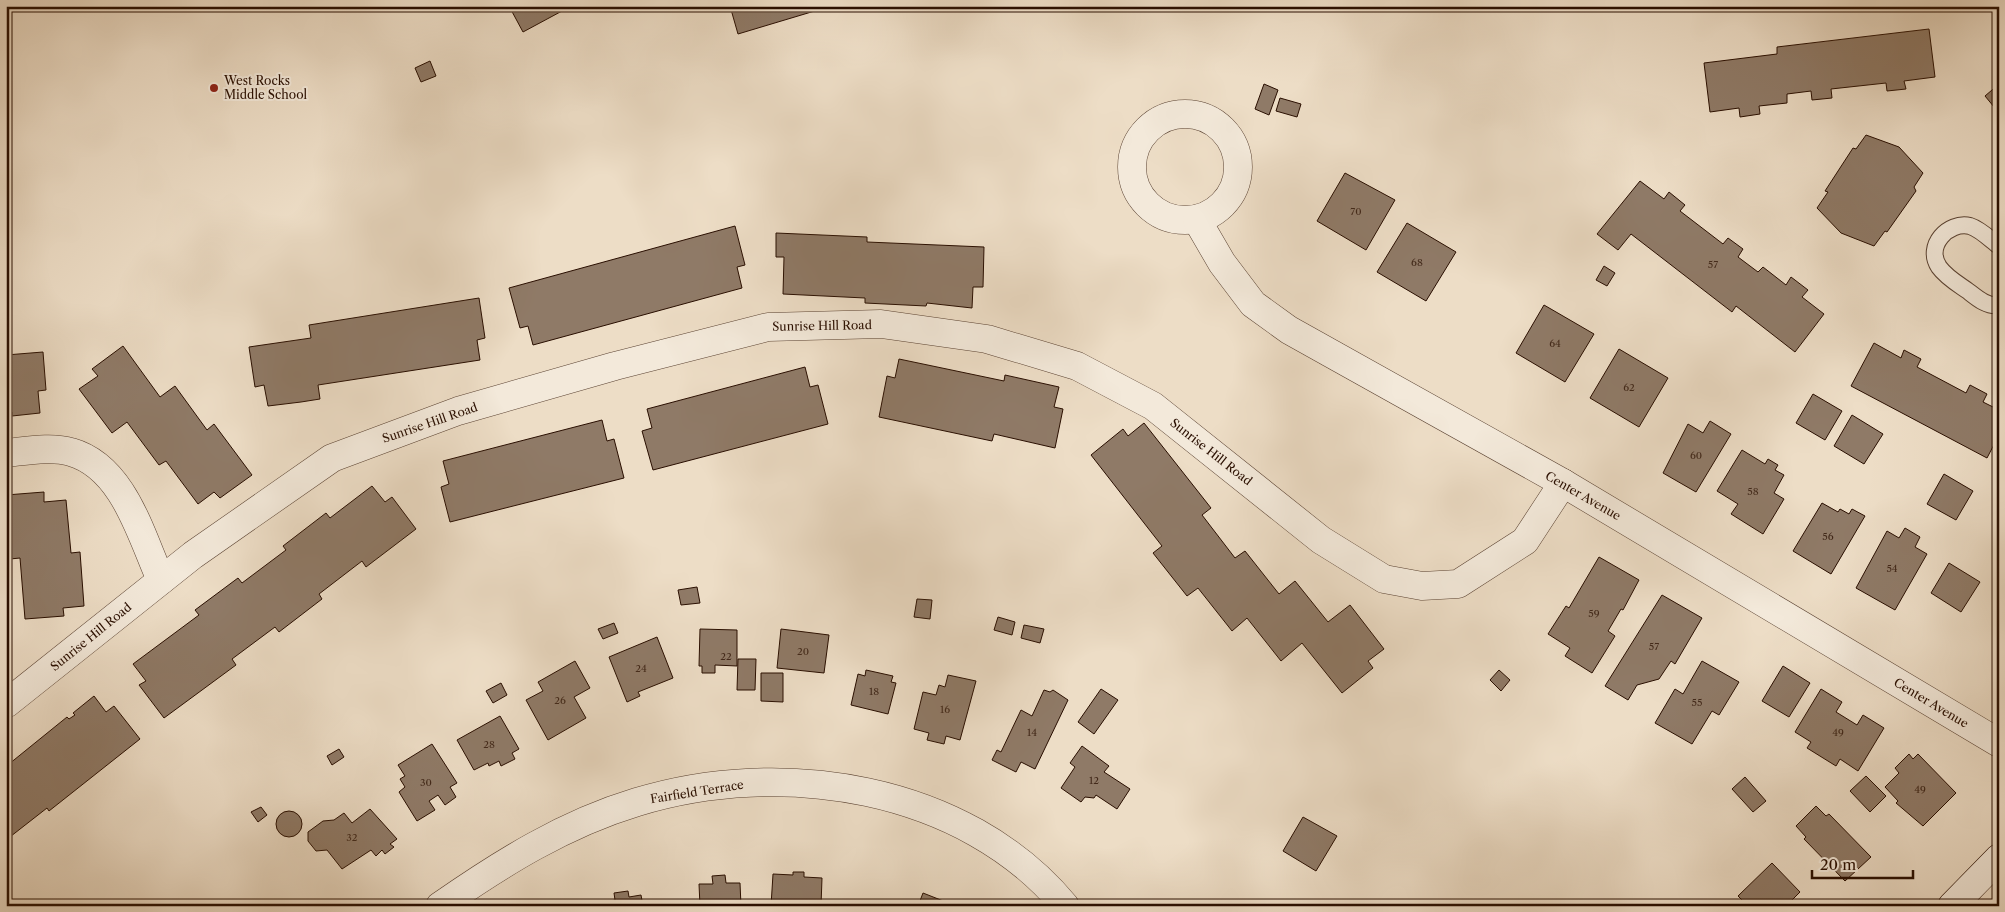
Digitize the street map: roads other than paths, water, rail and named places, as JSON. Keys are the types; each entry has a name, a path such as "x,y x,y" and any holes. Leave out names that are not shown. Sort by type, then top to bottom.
{"street":[{"name":"Center Avenue","path":"1197,220 1222,263 1254,304 1290,330 1563,483 1999,743"},
{"name":"Sunrise Hill Road","path":"6,704 193,555 332,458 458,411 615,366 768,327 881,324 987,339 1077,366 1153,406 1321,540 1384,579 1422,586 1458,584 1525,541 1563,483"},
{"path":"6,453 36,450 71,452 98,465 123,496 161,580"},
{"name":"Fairfield Terrace","path":"440,906 483,876 553,835 638,802 681,792 735,784 798,783 844,788 896,798 945,816 995,845 1019,862 1044,883 1065,906"},
{"path":"1952,906 1999,858"}],"lane":[{"path":"1999,246 1972,227 1962,225 1951,228 1942,234 1936,244 1935,254 1937,265 1944,274 1984,303 1999,305"}],"place":[{"name":"West Rocks Middle School","path":"214,88"}]}
